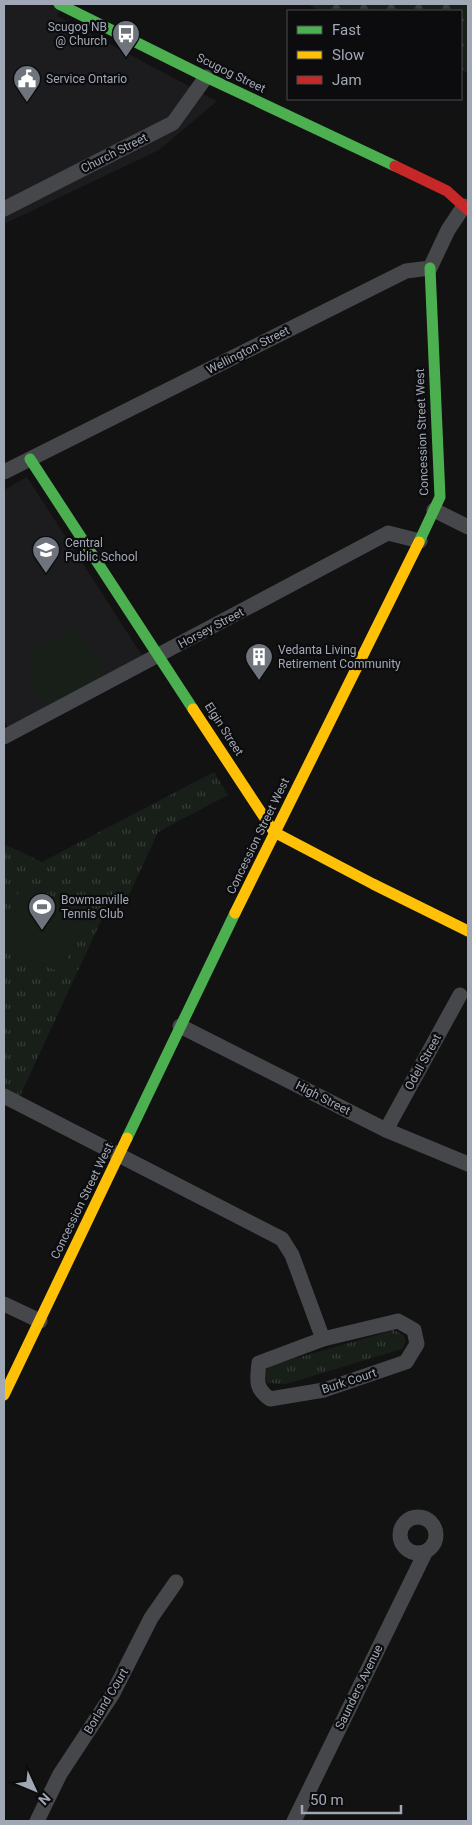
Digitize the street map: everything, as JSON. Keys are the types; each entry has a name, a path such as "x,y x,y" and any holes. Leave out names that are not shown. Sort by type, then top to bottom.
{"street":[{"name":"Scugog Street","path":"59,4 206,77 447,190 466,208"},
{"name":"Church Street","path":"4,209 173,123 206,77"},
{"path":"430,268 448,230 466,208"},
{"name":"Wellington Street","path":"4,472 406,271 430,268"},
{"name":"Concession Street West","path":"4,1394 274,832 420,541 440,497 430,268"},
{"name":"Elgin Street","path":"30,459 274,832 372,884 466,930"},
{"path":"434,510 465,525"},
{"name":"Horsey Street","path":"4,737 159,656 388,532 420,541"},
{"name":"Odell Street","path":"386,1130 460,995"},
{"name":"High Street","path":"180,1026 386,1130 468,1164"},
{"path":"4,1096 282,1239 292,1255 323,1339"},
{"path":"4,1304 40,1321"},
{"name":"Burk Court","path":"398,1322 414,1330 418,1344 406,1362 324,1390 270,1399 261,1392 257,1379 259,1363 323,1339 398,1322"},
{"name":"Saunders Avenue","path":"294,1821 425,1553"},
{"name":"Borland Court","path":"37,1821 60,1774 112,1695 151,1618 176,1582"}],"shaded area":[{"path":"4,4 64,4 57,16 217,101 159,150 4,224"},
{"name":"Central Public School","path":"27,477 143,657 9,729 4,720 4,490"}],"green space":[{"path":"309,4 468,4 468,73 462,70 462,10 318,10"},
{"path":"76,627 106,675 47,707 30,682 32,651"},
{"path":"214,772 228,795 158,832 125,904 112,897 20,1096 4,1088 4,844 42,862"},
{"name":"Bowmanville Tennis Club","path":"24,882 88,915 67,959 55,970 4,945 4,921"},
{"path":"394,1330 403,1335 406,1341 402,1349 286,1384 267,1383 265,1373 269,1366"}],"traffic: fast":[{"path":"59,4 206,77 395,166"},
{"path":"419,542 440,497 430,268"},
{"path":"30,459 193,709"},
{"path":"127,1138 235,913"}],"traffic: slow":[{"path":"235,913 419,542"},
{"path":"193,709 274,832 468,931"},
{"path":"4,1395 127,1138"}],"traffic: jam":[{"path":"395,166 447,191 468,210"}],"place":[{"name":"Scugog NB @ Church","path":"126,58"},
{"name":"Service Ontario","path":"27,103"},
{"name":"Central Public School","path":"46,574"},
{"name":"Vedanta Living Retirement Community","path":"259,681"},
{"name":"Bowmanville Tennis Club","path":"42,931"}]}
